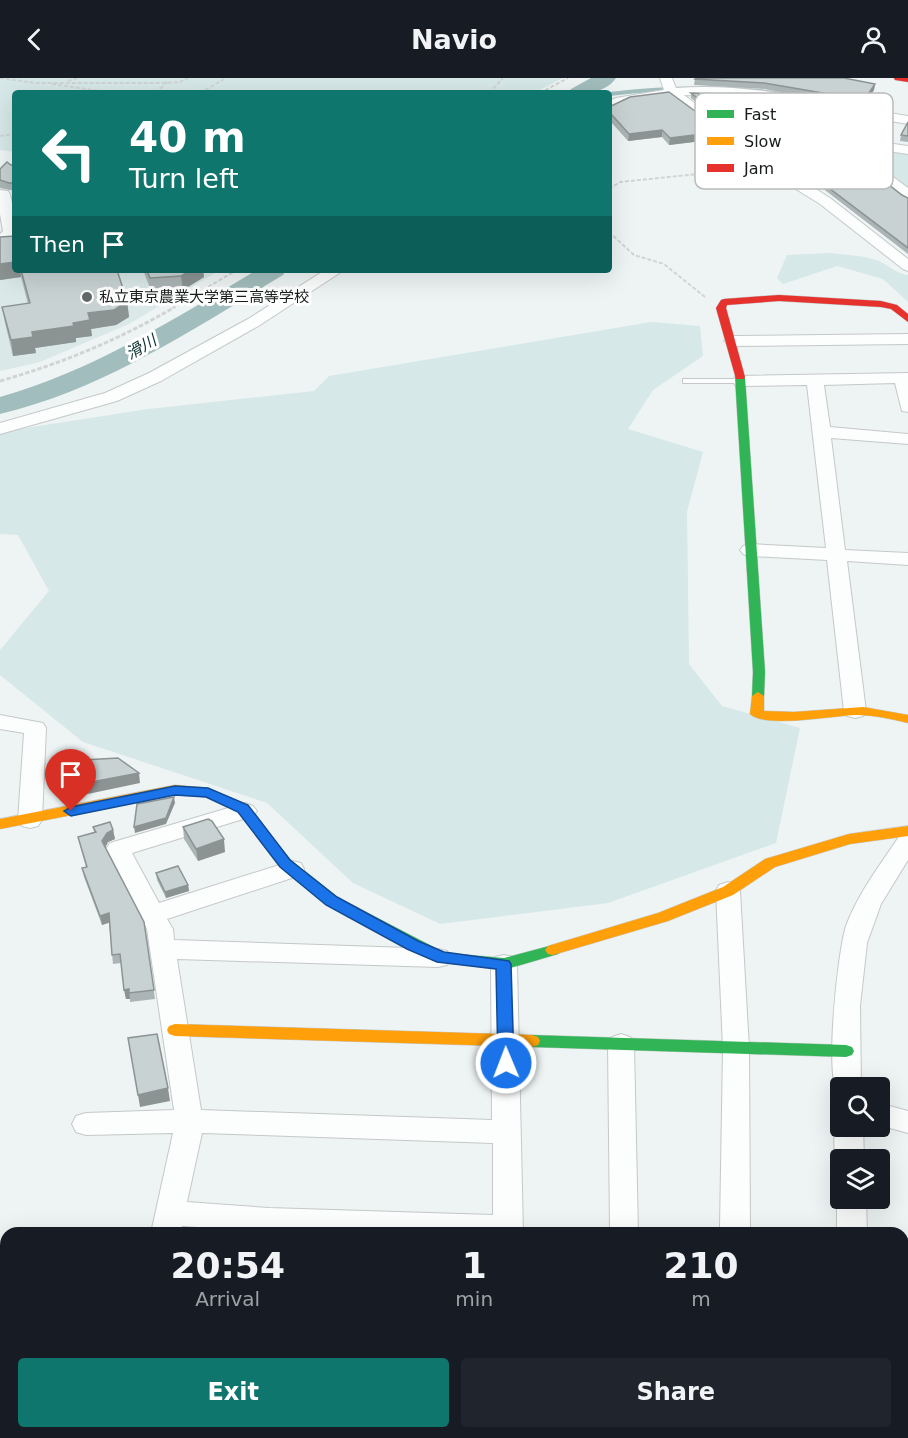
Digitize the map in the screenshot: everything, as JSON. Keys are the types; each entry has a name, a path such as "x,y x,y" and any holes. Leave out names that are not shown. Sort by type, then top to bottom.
{"street":[{"path":"898,78 908,80"},
{"path":"668,83 684,102 695,110"},
{"path":"612,104 668,83 752,93"},
{"path":"684,102 695,102"},
{"path":"900,128 908,150"},
{"path":"893,184 908,195"},
{"path":"806,189 825,201 908,266"},
{"path":"0,241 11,232 6,194"},
{"path":"0,429 111,397 155,376 254,322 331,273"},
{"path":"908,319 894,307 881,304 780,298 724,302 721,308 732,341 741,381 759,672 757,714 777,720 855,711 879,712 908,719"},
{"path":"732,341 908,339"},
{"path":"741,381 905,378 908,407"},
{"path":"815,379 855,711"},
{"path":"822,432 908,438"},
{"path":"750,550 908,559"},
{"path":"0,722 34,728 30,820"},
{"path":"0,824 175,790 208,793 245,811 285,863 332,901 442,958"},
{"path":"245,811 118,849 160,928 189,1121 168,1223 269,1220 421,1227"},
{"path":"163,949 442,958 504,964 663,917 728,891 770,863 849,839 908,831"},
{"path":"847,1077 846,1051 852,962 859,926 874,896 908,841"},
{"path":"153,914 292,869"},
{"path":"728,891 736,1048 735,1227"},
{"path":"504,964 508,1227"},
{"path":"175,1030 846,1051"},
{"path":"621,1044 625,1227"},
{"path":"890,1117 908,1122"},
{"path":"86,1124 189,1121 507,1131"},
{"path":"851,1209 852,1227"}],"lane":[{"path":"686,381 741,381"}],"path":[{"path":"0,78 94,90"},
{"path":"60,83 78,78"},
{"path":"48,83 167,82 188,78"},
{"path":"205,90 226,78"},
{"path":"492,90 503,78"},
{"path":"546,90 568,78"},
{"path":"159,90 167,82"},
{"path":"612,187 620,182 695,174"},
{"path":"612,235 634,255 664,264 702,296 722,305"},
{"path":"0,381 48,367 130,333 232,273"}],"shaded area":[{"path":"0,78 563,78 540,90 12,90 12,152 0,150"},
{"path":"893,150 908,152 908,190 893,179"},
{"name":"私立東京農業大学第三高等学校","path":"0,244 12,265 12,273 215,273 129,324 40,362 0,371"},
{"path":"829,253 873,259 908,275 908,302 883,279 837,266 783,284 777,278 787,255"},
{"path":"651,322 700,326 703,356 653,390 628,429 703,452 687,512 689,664 722,706 800,728 776,843 608,903 440,924 353,883 267,803 83,742 0,675 0,650 49,591 18,535 0,534 0,432 148,409 314,391 329,376"}],"building":[{"path":"844,78 875,84 869,93 823,93 764,83 695,79"},
{"path":"669,92 695,111 695,135 670,138 662,130 629,134 612,115 612,106 630,97"},
{"path":"908,122 908,136 901,135"},
{"path":"7,162 12,165 12,183 0,180 0,169"},
{"path":"893,188 908,198 908,248 830,189"},
{"path":"12,236 12,262 0,264 0,237"},
{"path":"22,273 118,273 127,301 114,310 88,313 90,320 73,323 74,326 32,332 33,337 11,340 2,307 30,303"},
{"path":"148,273 186,273 181,276 150,278"},
{"path":"118,758 139,773 81,784 83,760"},
{"path":"174,797 166,818 134,827 137,804"},
{"path":"208,819 212,821 224,839 196,849 183,827"},
{"path":"110,822 113,830 107,833 102,841 144,922 154,990 129,993 129,989 124,990 120,954 112,955 109,913 100,916 82,868 87,867 78,837 96,832 93,827"},
{"path":"178,866 188,885 165,892 156,873"},
{"path":"157,1034 168,1088 138,1095 128,1038"}],"waterway":[{"name":"滑川","path":"584,90 606,78"},
{"path":"612,94 701,88 774,93"},
{"name":"滑川","path":"0,406 73,382 108,366 269,273"}],"traffic: fast":[{"path":"740,377 759,672 758,696"},
{"path":"269,842 285,863 332,901 442,958 504,964 553,950"},
{"path":"532,1041 846,1051"}],"traffic: slow":[{"path":"758,696 757,714 770,716 863,711 908,719"},
{"path":"0,824 175,790 208,793 243,808 269,842"},
{"path":"553,950 663,917 728,891 770,863 849,839 908,831"},
{"path":"175,1030 532,1041"}],"traffic: jam":[{"path":"898,78 908,80"},
{"path":"740,377 721,308 724,302 779,298 881,304 894,307 908,319"}],"place":[{"name":"私立東京農業大学第三高等学校","path":"87,297"}],"route":[{"path":"71,811 175,790 208,793 243,808 285,863 332,901 442,958 504,964 506,1063"}]}
